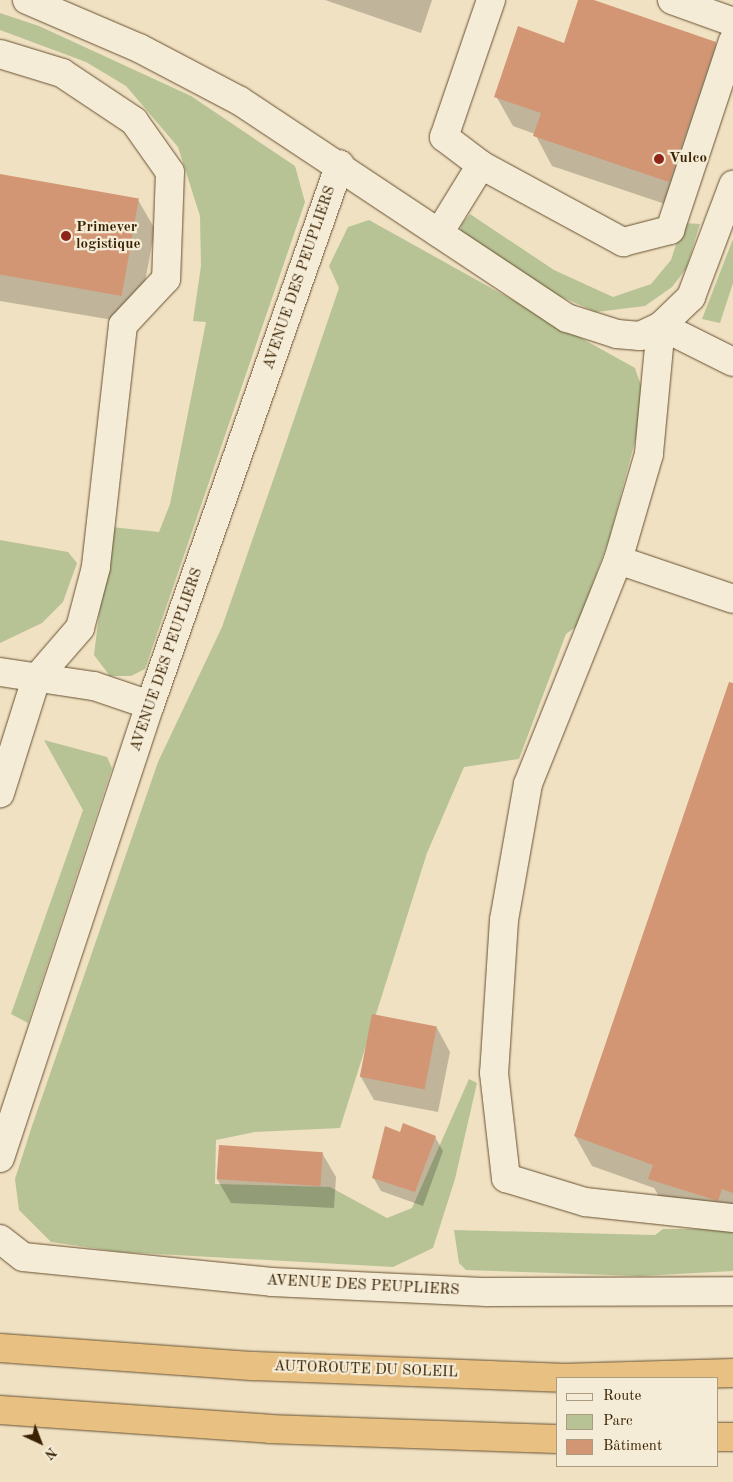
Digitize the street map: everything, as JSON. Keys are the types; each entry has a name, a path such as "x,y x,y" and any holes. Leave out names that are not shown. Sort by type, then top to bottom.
{"highway":[{"name":"AUTOROUTE DU SOLEIL","path":"0,1348 254,1366 556,1378"},
{"name":"AUTOROUTE DU SOLEIL","path":"595,1377 733,1373"},
{"path":"0,1410 268,1429 556,1439"},
{"path":"718,1437 733,1437"}],"street":[{"path":"27,0 139,48 215,88 340,164 439,234 567,318 640,336 661,326 691,297 731,196"},
{"path":"491,0 444,137 481,164 623,242 670,230 733,41"},
{"path":"672,0 733,22"},
{"path":"0,54 62,73 134,121 170,172 166,279 122,325 96,567 80,628 36,679 0,794"},
{"name":"AVENUE DES PEUPLIERS","path":"0,1158 150,705 340,164"},
{"path":"439,234 481,164"},
{"path":"661,326 733,362"},
{"path":"661,326 649,454 618,560 528,784 504,920 494,1072 506,1178 585,1202 733,1218"},
{"path":"618,560 733,598"},
{"path":"0,672 36,679 94,686 150,705"},
{"name":"AVENUE DES PEUPLIERS","path":"0,1239 23,1257 272,1282 487,1292 733,1291"}],"green space":[{"path":"0,13 39,26 191,96 295,166 305,202 145,669 131,676 110,676 94,655 104,573 111,527 159,532 170,504 206,322 193,321 201,266 200,216 178,147 126,86 86,62 0,30"},
{"path":"470,214 554,270 613,297 651,284 671,260 683,223 700,224 686,269 672,287 645,306 596,312 557,295 461,233 461,225"},
{"path":"369,220 635,368 646,400 609,539 577,626 566,634 519,759 464,767 427,853 340,1128 255,1132 216,1140 215,1184 330,1187 387,1218 412,1208 469,1079 477,1083 455,1179 433,1248 393,1267 120,1252 51,1242 19,1210 15,1179 158,762 222,627 278,466 339,288 329,266 348,227"},
{"path":"733,239 733,283 720,323 702,319"},
{"path":"0,540 68,552 77,563 63,602 42,623 0,643"},
{"path":"44,740 107,757 112,768 28,1023 11,1014 83,810"},
{"path":"663,1229 733,1229 733,1271 640,1276 466,1270 459,1263 454,1230 655,1235"}],"building":[{"path":"578,0 594,0 716,42 669,182 533,136 541,113 494,97 518,26 564,43"},
{"name":"Primever logistique","path":"0,174 139,198 122,296 0,275"},
{"path":"729,682 733,683 733,1193 722,1189 718,1201 648,1179 653,1165 574,1136"},
{"path":"372,1014 437,1027 425,1089 360,1077"},
{"path":"403,1123 436,1136 415,1192 372,1178 385,1126 400,1132"},
{"path":"219,1145 323,1152 320,1186 217,1179"}],"place":[{"name":"Vulco","path":"659,159"},
{"name":"Primever logistique","path":"66,236"}]}
